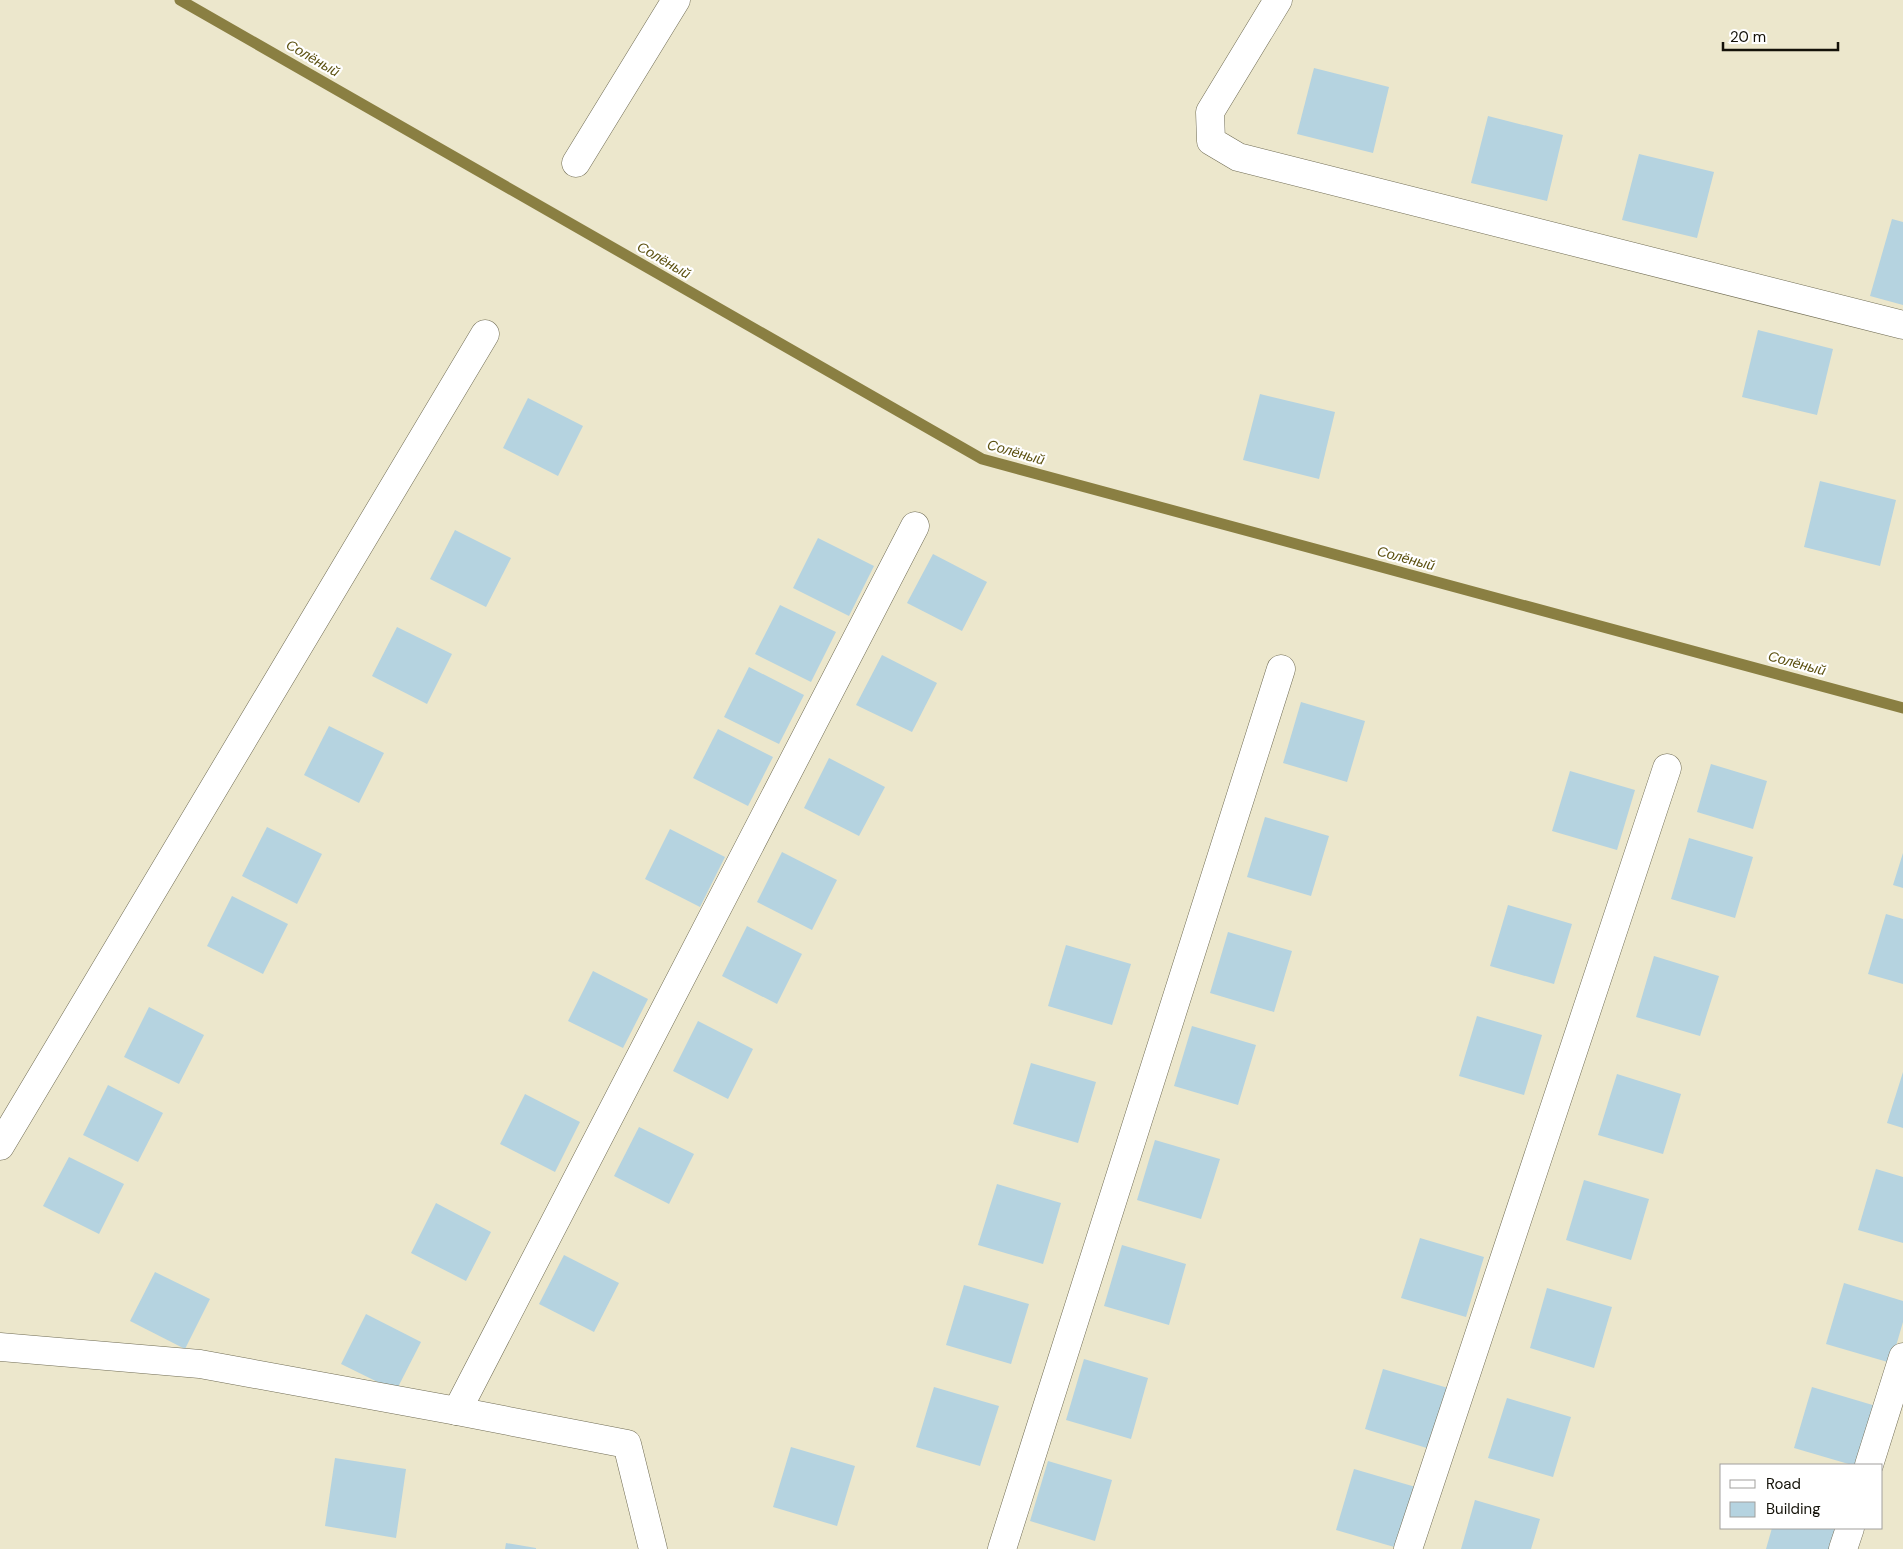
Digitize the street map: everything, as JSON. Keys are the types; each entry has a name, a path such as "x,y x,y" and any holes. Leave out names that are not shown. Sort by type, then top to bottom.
{"street":[{"path":"576,163 676,0"},
{"path":"1278,0 1210,112 1212,140 1238,156 1903,325"},
{"path":"0,1146 485,334"},
{"path":"457,1411 915,526"},
{"path":"1002,1549 1281,669"},
{"path":"1408,1549 1667,768"},
{"path":"0,1347 200,1364 628,1444 653,1549"},
{"path":"1869,1464 1903,1357"},
{"path":"1843,1549 1850,1529"}],"building":[{"path":"1314,68 1389,87 1373,153 1297,134"},
{"path":"1488,116 1563,135 1547,201 1471,183"},
{"path":"1639,154 1714,172 1697,238 1622,220"},
{"path":"1892,219 1903,222 1903,305 1870,296"},
{"path":"1758,330 1833,349 1817,415 1742,397"},
{"path":"1260,394 1335,412 1319,479 1243,460"},
{"path":"528,398 583,426 558,476 503,448"},
{"path":"1820,481 1896,500 1880,566 1804,547"},
{"path":"455,530 511,558 486,607 430,579"},
{"path":"818,538 874,566 849,616 793,588"},
{"path":"933,554 987,582 962,631 907,603"},
{"path":"780,605 836,632 811,682 755,654"},
{"path":"397,627 452,654 427,704 372,676"},
{"path":"882,655 937,683 912,732 856,705"},
{"path":"749,667 804,695 779,744 724,717"},
{"path":"1301,702 1365,721 1347,782 1283,763"},
{"path":"329,726 384,753 359,803 304,775"},
{"path":"718,729 773,757 748,806 693,778"},
{"path":"829,758 885,787 859,836 804,808"},
{"path":"1711,764 1767,781 1753,829 1697,812"},
{"path":"1570,771 1635,790 1617,850 1552,831"},
{"path":"1265,817 1329,836 1311,896 1247,877"},
{"path":"267,827 322,854 297,904 242,876"},
{"path":"670,829 725,857 700,907 645,879"},
{"path":"1689,838 1753,857 1735,918 1671,899"},
{"path":"782,852 837,880 812,930 757,902"},
{"path":"1903,853 1903,888 1893,885"},
{"path":"232,896 288,924 263,974 207,946"},
{"path":"1508,905 1572,924 1554,984 1490,966"},
{"path":"1886,914 1903,919 1903,984 1868,974"},
{"path":"747,926 802,954 777,1004 722,976"},
{"path":"1228,932 1292,951 1274,1012 1210,993"},
{"path":"1066,945 1131,964 1112,1025 1048,1006"},
{"path":"1654,956 1719,976 1700,1036 1636,1017"},
{"path":"593,971 648,999 623,1048 568,1021"},
{"path":"149,1007 204,1035 179,1084 124,1057"},
{"path":"1477,1016 1542,1035 1524,1095 1459,1076"},
{"path":"698,1021 753,1049 728,1099 673,1071"},
{"path":"1192,1026 1256,1045 1238,1105 1174,1086"},
{"path":"1031,1063 1096,1082 1078,1143 1013,1124"},
{"path":"1903,1072 1903,1128 1887,1123"},
{"path":"1617,1074 1681,1094 1663,1154 1598,1135"},
{"path":"108,1085 163,1113 138,1162 83,1135"},
{"path":"525,1094 580,1122 555,1172 500,1144"},
{"path":"639,1127 694,1154 669,1204 614,1176"},
{"path":"1155,1140 1220,1159 1201,1219 1137,1200"},
{"path":"69,1157 124,1184 99,1234 43,1206"},
{"path":"1876,1169 1903,1177 1903,1243 1858,1230"},
{"path":"1584,1180 1649,1199 1631,1260 1566,1240"},
{"path":"997,1184 1061,1203 1043,1264 978,1245"},
{"path":"436,1203 491,1232 466,1281 411,1253"},
{"path":"1420,1238 1484,1257 1466,1317 1401,1298"},
{"path":"1122,1245 1186,1264 1169,1325 1104,1306"},
{"path":"564,1255 619,1283 594,1332 539,1304"},
{"path":"155,1272 210,1299 185,1349 130,1321"},
{"path":"1844,1283 1903,1301 1903,1322 1891,1363 1826,1344"},
{"path":"964,1285 1029,1304 1011,1364 946,1345"},
{"path":"1547,1288 1612,1307 1594,1368 1530,1348"},
{"path":"366,1314 421,1342 396,1391 341,1364"},
{"path":"1084,1359 1148,1378 1131,1439 1066,1420"},
{"path":"1383,1369 1448,1388 1430,1449 1365,1429"},
{"path":"934,1387 999,1406 980,1466 916,1447"},
{"path":"1812,1387 1876,1406 1859,1464 1849,1464 1794,1448"},
{"path":"1507,1398 1571,1417 1553,1477 1488,1458"},
{"path":"791,1447 855,1466 837,1526 773,1507"},
{"path":"335,1458 406,1469 396,1538 325,1526"},
{"path":"1048,1461 1112,1480 1095,1541 1030,1521"},
{"path":"1354,1469 1419,1488 1401,1549 1336,1530"},
{"path":"1475,1500 1540,1519 1531,1549 1461,1549"},
{"path":"1772,1529 1842,1529 1836,1549 1766,1549"},
{"path":"506,1543 536,1548 536,1549 505,1549"}],"waterway":[{"name":"Солёный","path":"180,0 982,459 1903,708"}]}
